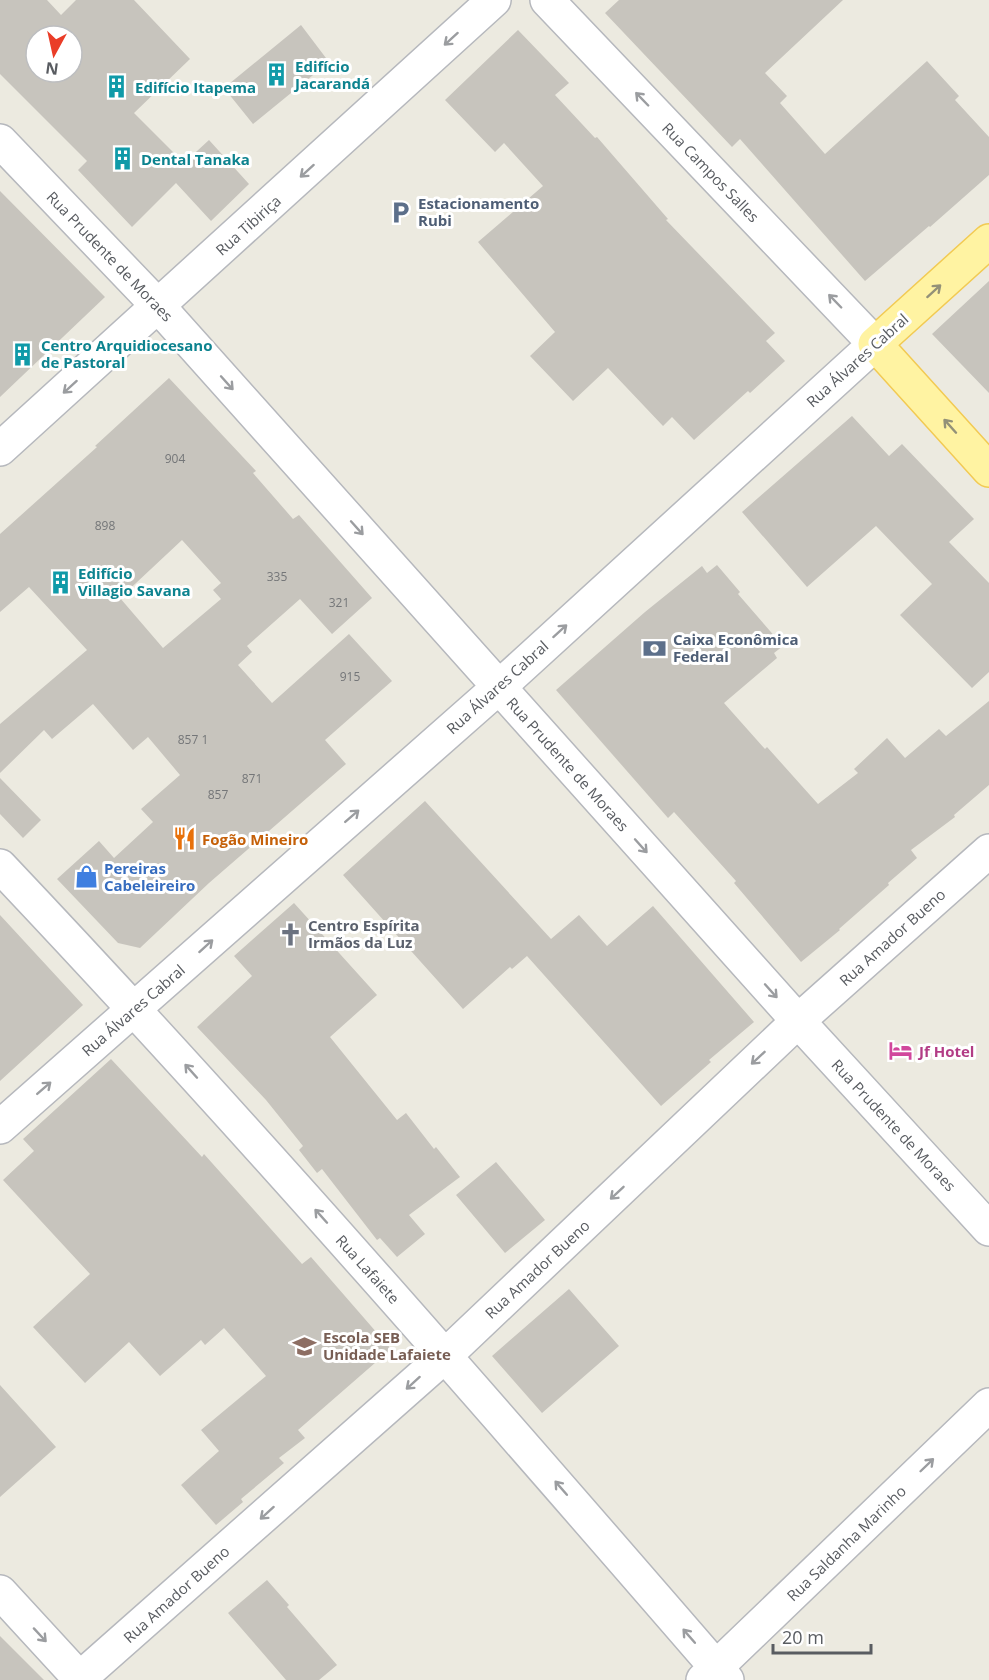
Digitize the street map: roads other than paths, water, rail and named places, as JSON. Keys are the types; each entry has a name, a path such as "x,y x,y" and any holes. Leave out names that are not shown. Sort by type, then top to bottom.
{"main road":[{"name":"Rua Álvares Cabral","path":"875,344 989,241"},
{"path":"875,344 989,470"}],"street":[{"name":"Rua Tibiriça","path":"0,449 159,307 494,0"},
{"name":"Rua Campos Salles","path":"547,0 875,344"},
{"name":"Rua Prudente de Moraes","path":"0,141 159,307 798,1021 989,1229"},
{"name":"Rua Álvares Cabral","path":"0,1127 499,687 875,344"},
{"name":"Rua Amador Bueno","path":"80,1680 446,1355 798,1021 989,851"},
{"name":"Rua Lafaiete","path":"0,866 135,1009 446,1355 716,1676"},
{"name":"Rua Saldanha Marinho","path":"716,1676 989,1405"},
{"path":"0,1592 80,1680"}],"place":[{"name":"Edifício Jacarandá","path":"277,75"},
{"name":"Edifício Itapema","path":"117,87"},
{"name":"Dental Tanaka","path":"123,159"},
{"name":"Estacionamento Rubi","path":"400,212"},
{"name":"Centro Arquidiocesano de Pastoral","path":"23,354"},
{"name":"Edifício Villagio Savana","path":"60,582"},
{"name":"Caixa Econômica Federal","path":"655,648"},
{"name":"Fogão Mineiro","path":"184,839"},
{"name":"Pereiras Cabeleireiro","path":"86,877"},
{"name":"Centro Espírita Irmãos da Luz","path":"290,934"},
{"name":"Jf Hotel","path":"901,1051"},
{"name":"Escola SEB Unidade Lafaiete","path":"305,1346"}]}
